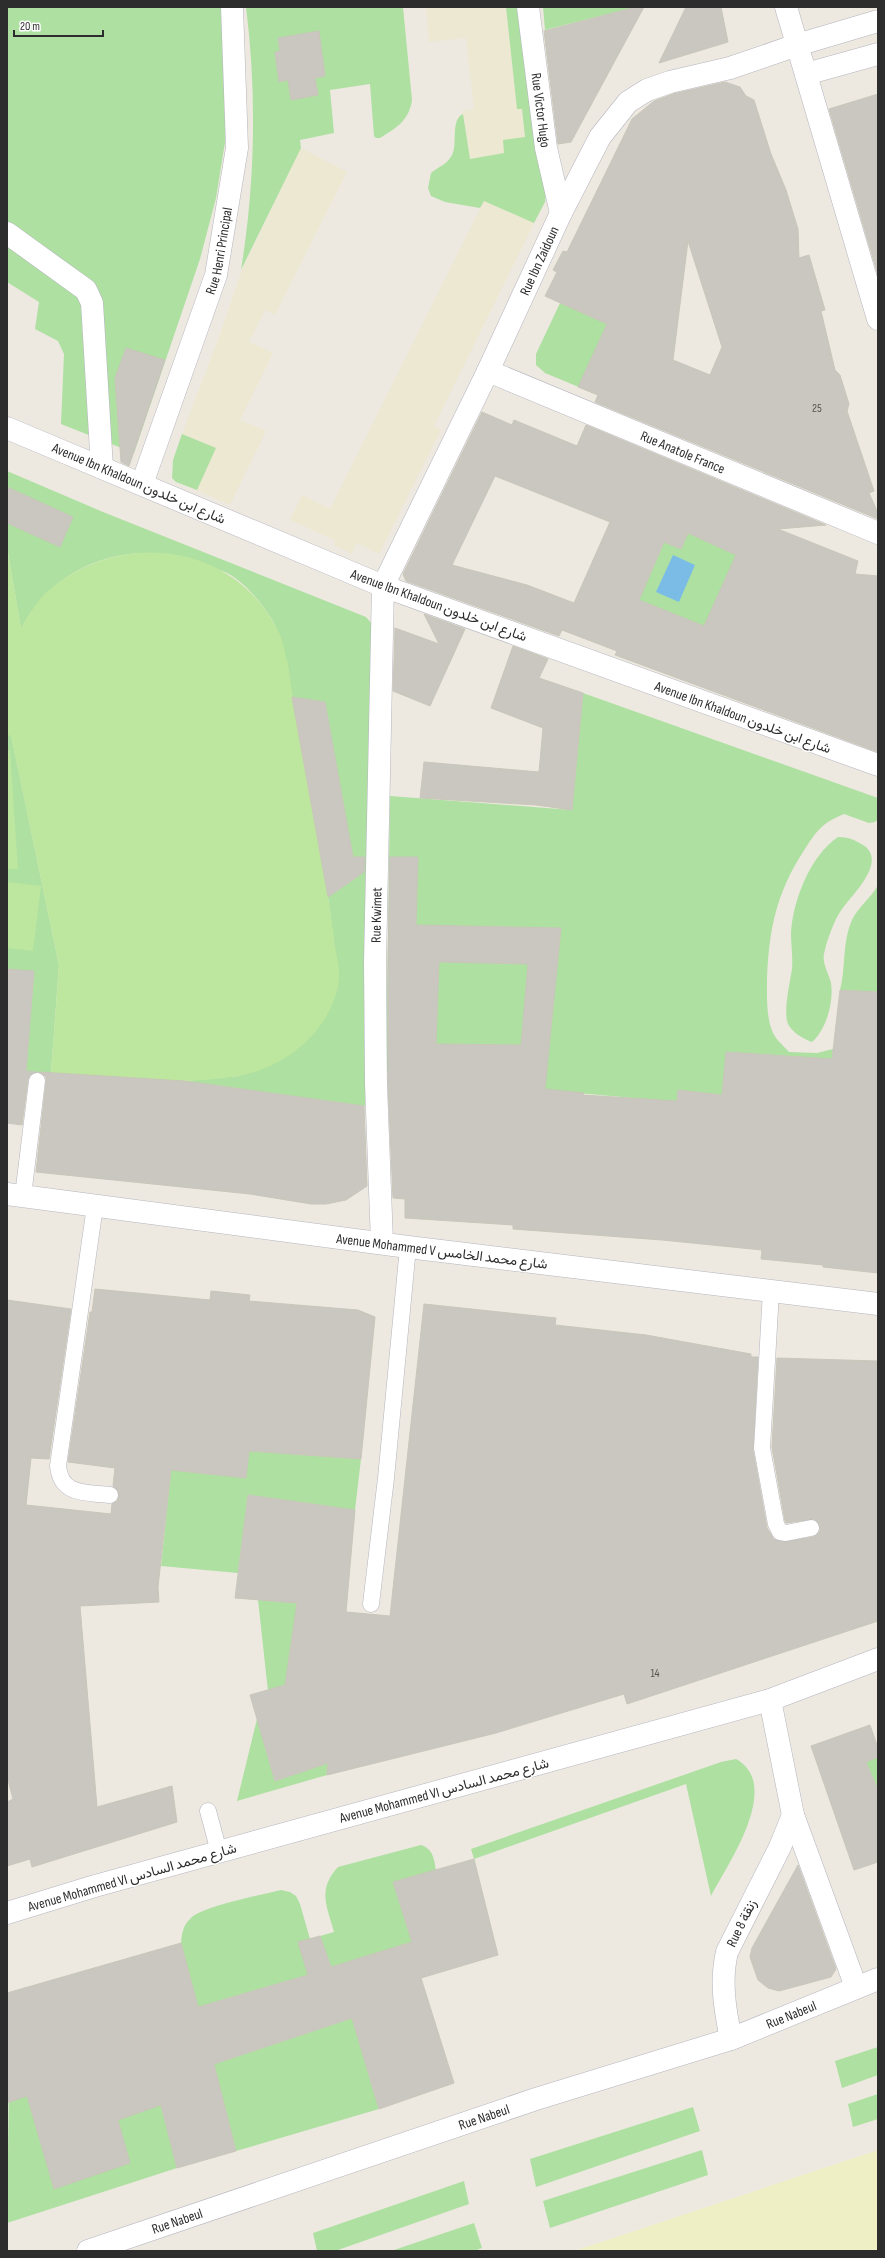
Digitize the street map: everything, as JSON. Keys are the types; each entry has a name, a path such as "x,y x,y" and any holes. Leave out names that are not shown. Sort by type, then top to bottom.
{"street":[{"name":"Rue Henri Principal","path":"142,484 216,275 237,148 232,7"},
{"name":"Rue Victor Hugo","path":"528,7 546,148 561,213"},
{"path":"786,7 878,319"},
{"name":"Rue Ibn Zaidoun","path":"383,586 488,371 561,213 600,137 628,102 647,90 670,82 730,68 797,45 878,21"},
{"path":"806,74 878,54"},
{"path":"7,233 86,290 92,303 102,468"},
{"name":"Rue Anatole France","path":"488,371 878,533"},
{"name":"Avenue Ibn Khaldoun شارع ابن خلدون","path":"7,428 383,586 878,765"},
{"name":"Rue Kwimet","path":"382,1243 376,1084 375,939 383,586"},
{"name":"Avenue Mohammed V شارع محمد الخامس","path":"15,1195 408,1247 878,1304"},
{"name":"Avenue Mohammed VI شارع محمد السادس","path":"7,1913 219,1852 770,1700 878,1660"},
{"path":"770,1700 793,1815 856,1987"},
{"name":"Rue 8 زنقة","path":"731,2039 724,2007 722,1969 727,1952 780,1847 793,1815"},
{"name":"Rue Nabeul","path":"88,2251 536,2099 731,2039 878,1979"}],"lane":[{"path":"15,1195 38,1081"},
{"path":"95,1206 58,1466 59,1478 66,1486 74,1491 110,1496"},
{"path":"371,1604 386,1478 408,1247"},
{"path":"771,1291 762,1448 765,1467 776,1524 780,1532 786,1533 811,1528"},
{"path":"208,1811 219,1852"}],"shaded area":[{"path":"426,7 506,7 517,109 522,108 525,137 505,153 470,159 462,111 474,109 466,38 429,42"},
{"path":"301,148 347,172 275,315 265,310 249,342 273,353 240,420 266,431 230,505 197,490 216,448 182,434 218,340 242,270"},
{"path":"484,201 534,223 434,426 441,430 379,554 357,543 352,554 334,545 335,540 290,520 302,495 330,509"}],"green space":[{"path":"7,7 223,7 226,136 216,198 200,259 134,453 61,424 64,354 58,341 35,329 39,302 7,282"},
{"path":"246,7 403,7 412,100 405,119 391,131 380,138 376,138 374,136 370,84 330,90 334,133 300,140 301,148 241,270 246,238 252,172 253,139 252,73"},
{"path":"506,7 520,7 546,192 545,202 534,223 484,201 480,208 445,202 431,196 428,188 431,173 445,163 452,155 454,150 455,127 459,117 463,114 470,159 504,153 503,140 525,137 522,109 517,109"},
{"path":"543,7 636,7 545,30"},
{"path":"560,303 626,331 598,395 545,373 536,365 536,354"},
{"path":"182,434 216,448 197,490 176,482 172,478 173,460"},
{"path":"7,471 103,512 366,617 372,624 365,1106 184,1081 239,1076 339,980 328,897 356,878 325,702 292,697 285,656 279,635 271,618 250,591 229,574 207,565 180,557 153,553 127,554 101,560 77,571 55,586 36,605 21,629 7,547"},
{"path":"688,533 752,562 704,626 639,600 664,542 681,549"},
{"path":"7,547 21,628 35,606 49,590 84,568 115,557 148,553 180,555 210,565 238,582 262,605 280,635 288,664 326,887 338,963 339,980 335,998 327,1015 317,1030 304,1044 273,1065 256,1072 238,1076 192,1081 144,1080 51,1073 59,965 11,736 7,735"},
{"path":"583,693 878,798 878,819 875,822 869,823 844,814 836,817 820,829 803,852 786,883 780,898 772,928 768,961 767,993 768,1014 773,1033 789,1052 817,1053 833,1049 832,1059 726,1052 722,1095 679,1090 677,1102 545,1090 386,1071 390,796 572,810"},
{"path":"7,735 11,735 59,965 51,1073 26,1072 34,972 7,969"},
{"path":"7,750 10,750 18,869 7,869"},
{"path":"838,837 853,840 866,847 871,854 872,862 865,879 839,914 825,948 825,965 832,990 830,1007 825,1023 817,1037 812,1042 795,1032 788,1024 787,1019 787,997 792,969 792,920 799,893 811,867 828,845"},
{"path":"7,882 41,886 33,951 7,948"},
{"path":"878,885 878,992 840,990 845,946 849,928 855,915"},
{"path":"249,1451 361,1459 355,1510 248,1495 238,1573 161,1566 171,1470 246,1478"},
{"path":"263,1569 300,1573 296,1603 306,1605 302,1635 292,1635 289,1657 299,1657 339,1668 327,1775 237,1801 257,1719 275,1781 322,1765 298,1681 268,1691 258,1600"},
{"path":"878,1757 878,1790 866,1762"},
{"path":"736,1759 749,1771 754,1787 753,1805 748,1825 739,1845 711,1896 686,1784 474,1859 471,1849 721,1762"},
{"path":"421,1845 428,1849 434,1858 436,1870 393,1882 412,1942 331,1967 320,1936 334,1932 326,1898 328,1883 332,1875 338,1867"},
{"path":"281,1890 290,1892 296,1896 300,1904 310,1939 308,1975 198,2007 181,1943 182,1933 186,1923 191,1918 207,1909 233,1901"},
{"path":"352,2018 379,2109 236,2151 214,2064"},
{"path":"878,2047 878,2075 842,2088 835,2061"},
{"path":"154,2078 177,2168 7,2223 9,2083"},
{"path":"878,2094 878,2119 853,2127 848,2104"},
{"path":"693,2107 700,2131 536,2187 530,2159"},
{"path":"702,2150 708,2175 550,2228 543,2201"},
{"path":"464,2181 469,2204 335,2251 317,2251 313,2233"},
{"path":"474,2223 482,2248 474,2251 391,2251"}],"sand":[{"path":"878,2150 878,2251 574,2251"}],"water":[{"path":"673,555 695,565 679,602 656,592"}],"building":[{"path":"636,7 644,7 571,142 558,144 544,31"},
{"path":"686,7 721,7 728,42 659,63"},
{"path":"319,31 325,76 315,78 318,95 291,100 288,80 279,82 275,52 280,51 278,38"},
{"path":"725,82 740,87 746,96 754,100 771,154 786,190 798,229 799,258 809,255 825,310 821,311 835,370 840,375 849,404 847,411 874,491 869,493 878,513 878,519 595,402 598,395 578,387 607,324 545,296 557,272 553,270 563,251 567,252 632,119 654,101 673,94","holes":["688,241 722,347 710,375 673,360"]},
{"path":"878,94 878,275 829,109"},
{"path":"126,348 165,360 129,466 121,462 115,378"},
{"path":"482,412 512,425 514,420 577,446 586,425 826,525 778,529 858,561 855,574 878,576 878,752 615,655 617,651 562,630 559,636 406,581 403,574","holes":["495,476 610,522 574,603 527,585 452,565","688,533 736,555 704,626 639,600 664,542 681,549"]},
{"path":"7,487 73,517 60,547 7,523"},
{"path":"424,614 465,629 430,706 393,691 395,628 439,644"},
{"path":"513,646 548,659 539,678 583,693 572,810 536,805 420,798 424,762 539,772 543,728 491,708"},
{"path":"292,697 325,702 353,857 365,857 364,872 328,897"},
{"path":"390,857 418,857 416,925 561,928 545,1089 584,1093 583,1095 677,1101 678,1090 722,1095 726,1052 832,1059 840,990 878,992 878,1273 823,1267 823,1265 761,1259 762,1250 662,1240 513,1229 513,1225 405,1218 405,1199 393,1198 388,1084","holes":["439,962 528,964 521,1045 436,1044"]},
{"path":"7,969 34,971 26,1071 37,1072 30,1075 28,1079 22,1125 7,1123"},
{"path":"39,1072 184,1081 364,1106 367,1186 346,1200 326,1204 311,1204 250,1194 36,1172 46,1082 46,1077"},
{"path":"95,1289 210,1300 211,1291 250,1295 249,1301 358,1310 375,1317 361,1459 249,1451 246,1478 171,1470 158,1587 159,1602 80,1606 97,1807 172,1786 177,1822 32,1867 30,1859 7,1866 7,1802 13,1799 7,1776 7,1300 71,1309 49,1459 31,1458 26,1505 111,1514 112,1504 117,1501 119,1496 118,1491 113,1486 115,1468 68,1462 90,1312 92,1312"},
{"path":"424,1304 556,1318 555,1325 646,1335 751,1354 751,1357 758,1357 753,1450 767,1528 774,1539 784,1542 813,1537 820,1531 820,1527 814,1519 786,1523 785,1521 772,1447 777,1358 878,1361 878,1621 627,1704 624,1694 496,1733 327,1775 328,1763 275,1781 250,1695 285,1685 297,1603 235,1598 248,1495 355,1510 346,1612 390,1616"},
{"path":"870,1725 878,1748 878,1757 866,1762 878,1790 878,1862 854,1870 811,1746"},
{"path":"474,1859 498,1955 421,1978 454,2083 379,2109 352,2018 214,2064 236,2151 177,2168 161,2105 118,2120 130,2163 54,2189 27,2096 7,2103 7,1993 181,1943 198,2007 308,1975 298,1942 320,1936 331,1967 412,1942 393,1882"},
{"path":"798,1865 836,1969 831,1977 779,1991 768,1988 758,1980 750,1957 752,1948"}]}
